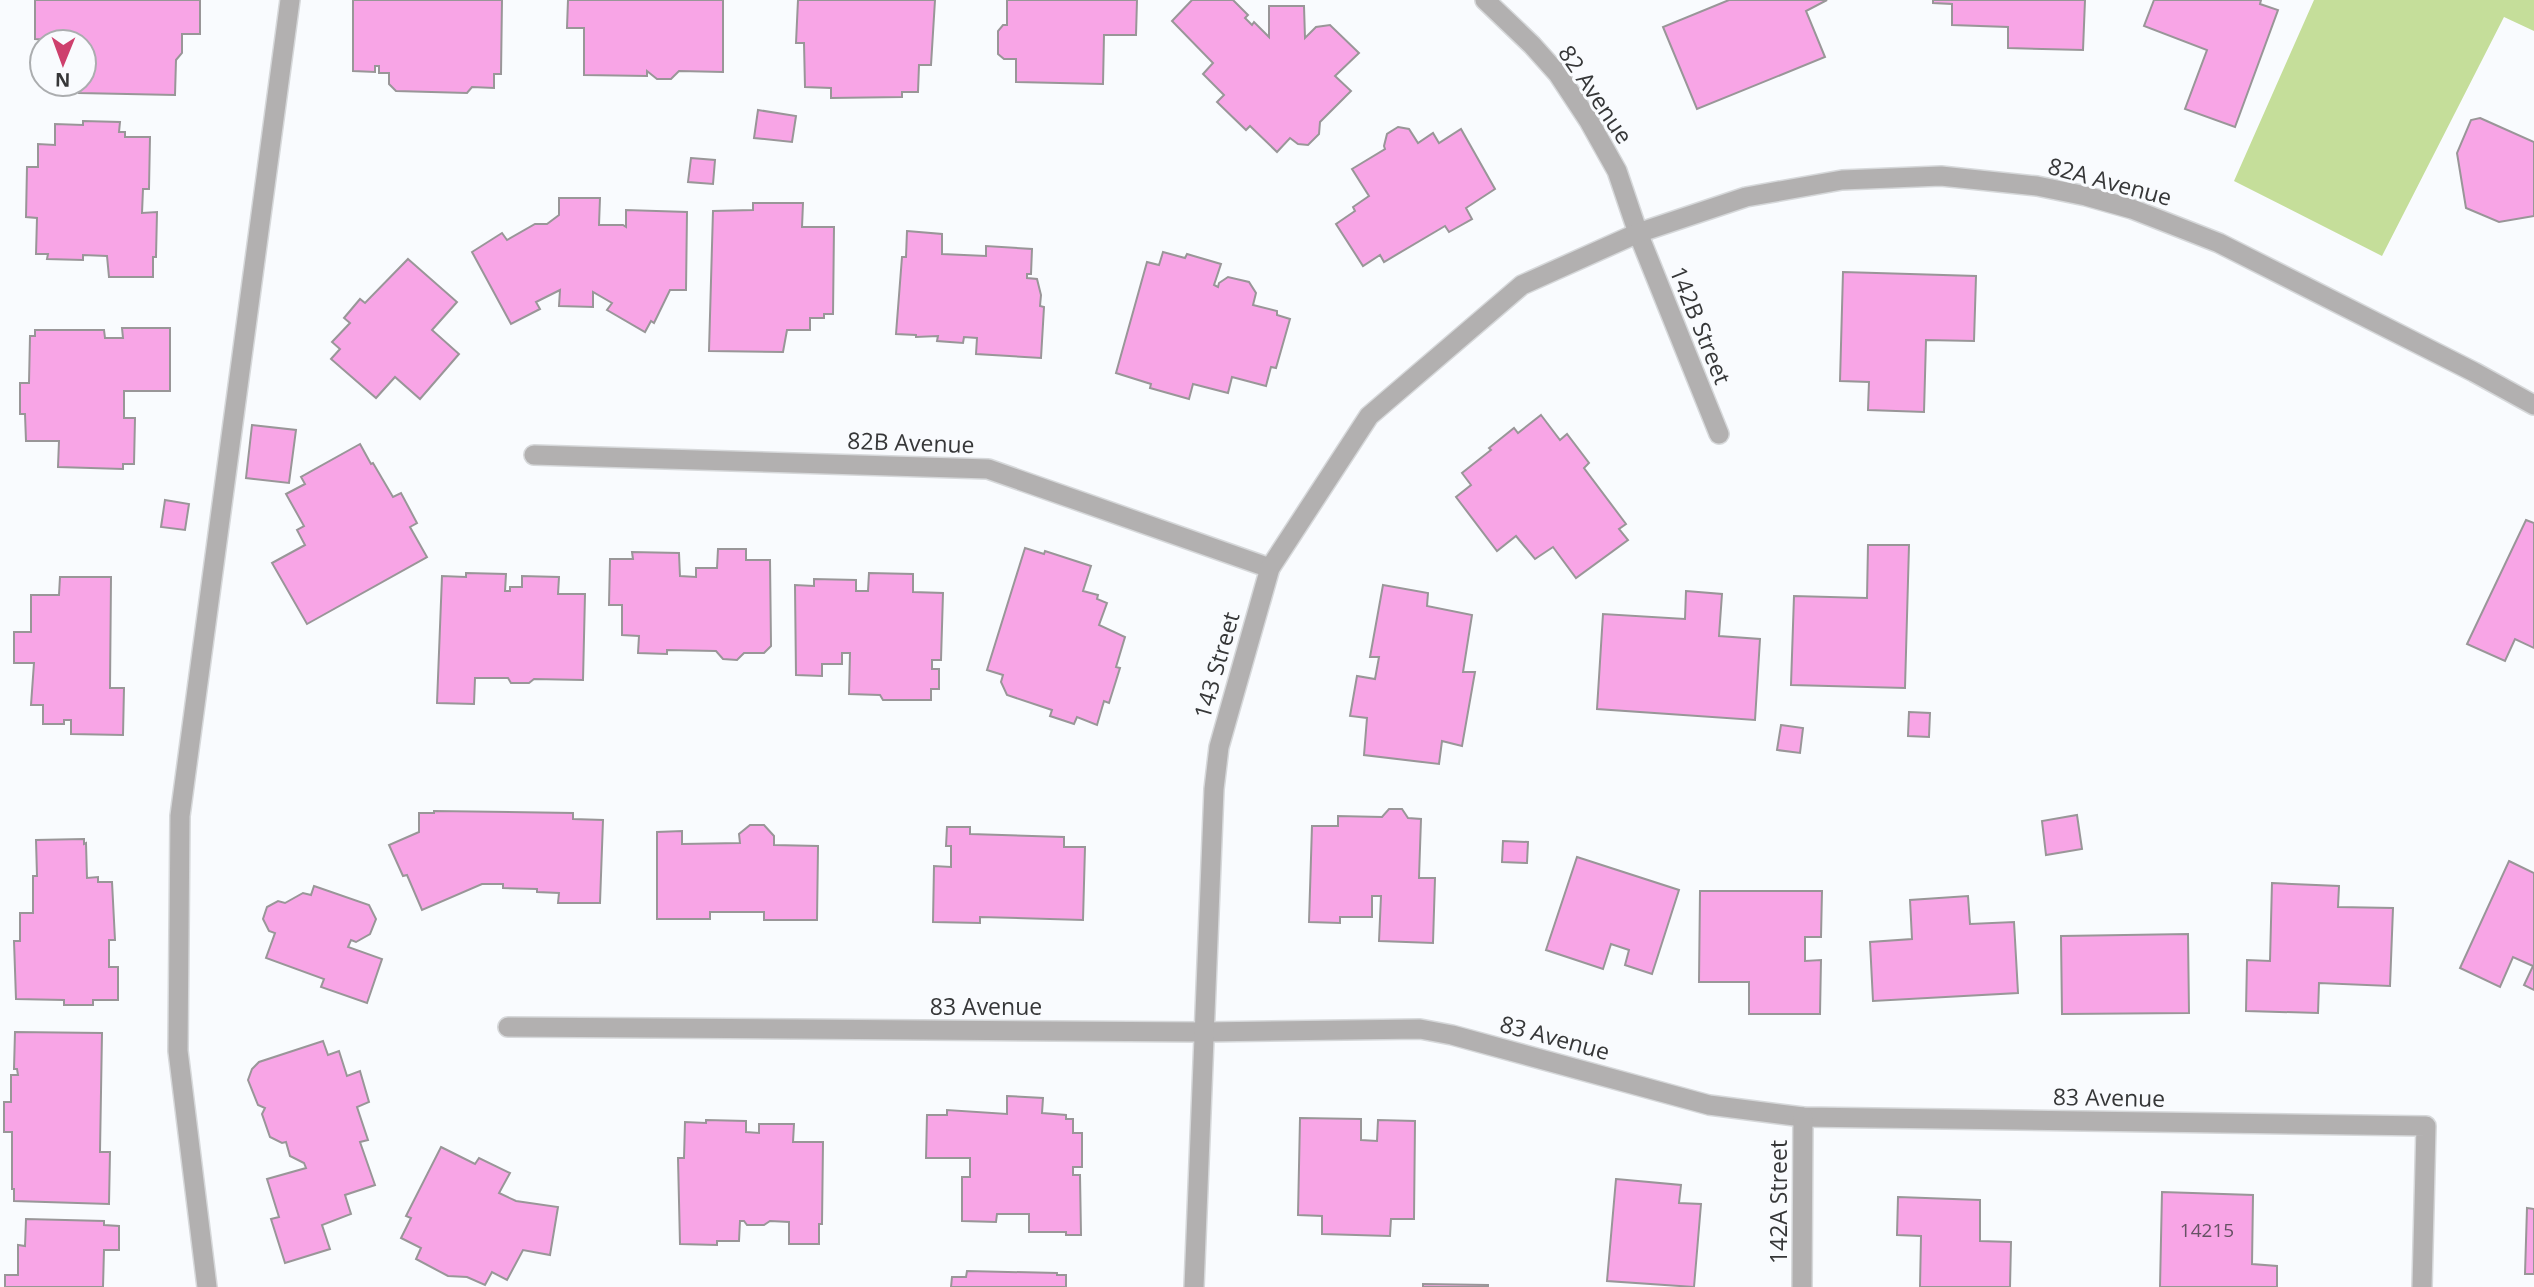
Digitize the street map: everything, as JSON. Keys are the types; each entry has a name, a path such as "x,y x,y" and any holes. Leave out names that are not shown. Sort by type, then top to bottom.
{"street":[{"path":"207,1287 178,1051 180,816 290,0"},
{"name":"82 Avenue","path":"1485,0 1532,45 1558,74 1574,98 1617,171 1638,233"},
{"name":"82A Avenue","path":"1638,233 1746,197 1842,180 1941,176 2037,186 2132,209 2219,243 2534,405"},
{"name":"142B Street","path":"1638,233 1718,434"},
{"name":"143 Street","path":"1194,1287 1214,789 1219,747 1270,568 1369,416 1522,285 1638,233"},
{"name":"82B Avenue","path":"534,455 988,468 1270,568"},
{"name":"83 Avenue","path":"508,1027 1204,1032 1420,1029 1452,1035 1709,1105 1803,1117 2426,1126 2422,1287"},
{"name":"142A Street","path":"1802,1287 1803,1117"}],"green space":[{"path":"2314,0 2534,0 2534,31 2504,17 2382,256 2234,181"}],"building":[{"path":"35,0 200,0 200,34 182,34 182,53 176,60 175,95 98,93 98,28 35,28"},
{"path":"353,0 502,0 501,74 494,74 494,88 472,87 467,93 396,91 389,84 389,73 379,73 379,66 375,66 375,72 353,71"},
{"path":"568,0 723,0 723,72 679,71 671,79 657,79 647,71 647,76 584,75 584,28 567,28"},
{"path":"798,0 935,0 931,65 919,65 918,92 902,92 902,97 831,98 831,88 805,87 804,43 796,43"},
{"path":"1007,0 1137,0 1136,35 1104,35 1103,84 1016,82 1016,59 1004,59 998,54 998,31 1003,25 1007,25"},
{"path":"1192,0 1233,0 1248,15 1245,18 1252,25 1254,22 1269,37 1269,6 1304,6 1305,38 1316,27 1330,25 1359,53 1335,76 1351,91 1320,122 1319,134 1308,145 1298,144 1290,138 1277,152 1250,126 1246,130 1217,102 1224,95 1203,74 1213,63 1172,21"},
{"path":"1729,0 1827,0 1806,11 1825,57 1697,109 1663,27"},
{"path":"1933,0 2085,0 2083,50 2008,48 2008,27 1952,25 1952,4 1933,3"},
{"path":"2154,0 2261,0 2260,4 2278,10 2235,127 2185,109 2207,50 2144,26"},
{"path":"758,110 796,116 792,142 754,138"},
{"path":"2480,118 2534,142 2534,216 2499,222 2466,208 2457,153 2471,120"},
{"path":"83,121 120,122 119,132 125,132 125,137 150,137 149,189 143,189 142,213 157,212 153,277 109,277 107,256 83,255 83,260 47,259 48,254 36,254 37,218 26,217 27,167 38,167 38,144 55,145 55,124 83,125"},
{"path":"1398,127 1409,129 1418,143 1433,133 1439,143 1461,129 1495,189 1466,208 1472,219 1449,232 1445,226 1384,262 1380,255 1363,266 1336,224 1355,211 1353,207 1369,196 1352,169 1385,149 1387,134"},
{"path":"691,158 715,160 713,184 688,182"},
{"path":"559,198 600,198 599,225 626,227 626,210 687,212 686,290 670,290 654,323 651,321 645,332 607,310 612,303 593,292 593,307 559,306 560,290 536,302 540,309 511,324 472,252 502,233 507,240 535,224 547,224 559,215"},
{"path":"753,203 803,203 802,227 834,227 833,314 824,314 824,318 810,318 810,330 787,330 783,352 709,351 713,211 753,210"},
{"path":"907,231 942,234 942,254 986,256 986,246 1032,249 1031,274 1027,274 1027,278 1037,279 1041,295 1040,306 1044,307 1041,358 976,354 977,338 964,337 963,343 937,341 938,336 896,334 902,257 906,257"},
{"path":"1163,252 1185,258 1187,254 1221,264 1214,285 1218,287 1219,283 1228,277 1249,282 1256,293 1253,305 1277,311 1277,315 1290,319 1276,368 1271,367 1266,386 1232,377 1228,393 1193,384 1189,399 1150,388 1151,384 1116,373 1147,262 1159,265"},
{"path":"408,259 457,302 432,330 459,354 420,399 395,377 376,398 331,359 340,349 332,342 350,323 344,318 360,299 365,303"},
{"path":"1843,272 1976,276 1974,341 1926,340 1924,412 1868,410 1869,382 1840,381"},
{"path":"122,328 170,328 170,391 124,391 124,418 135,418 134,464 123,464 123,469 58,467 59,441 26,441 25,414 20,414 20,383 29,383 30,336 35,336 35,330 104,330 105,338 123,338"},
{"path":"1541,415 1560,440 1567,434 1589,463 1584,468 1626,524 1619,529 1628,540 1576,578 1553,547 1535,559 1516,536 1497,551 1456,497 1471,485 1462,473 1514,428 1518,433"},
{"path":"252,425 296,430 289,483 246,478"},
{"path":"360,444 393,497 401,493 417,523 410,527 427,557 307,624 272,563 305,545 297,530 304,526 286,494 305,484 301,477"},
{"path":"165,500 189,504 185,530 161,527"},
{"path":"2526,520 2534,523 2534,648 2515,639 2505,661 2467,644"},
{"path":"1868,545 1909,545 1905,688 1791,685 1794,596 1867,598"},
{"path":"1025,548 1044,554 1045,551 1091,566 1083,591 1098,595 1097,599 1107,603 1099,625 1125,637 1116,667 1120,668 1109,703 1104,701 1097,725 1077,717 1074,724 1050,716 1052,710 1007,695 1001,682 1003,675 987,670"},
{"path":"718,549 746,549 746,560 770,560 771,646 764,653 744,653 737,660 723,659 716,651 667,650 667,654 638,653 639,636 622,635 622,605 609,605 610,559 633,559 632,552 679,553 680,576 696,577 696,568 717,568"},
{"path":"466,573 506,574 505,591 510,591 510,587 522,587 522,576 559,577 558,594 585,594 583,680 534,679 529,683 511,683 508,678 475,678 474,704 437,703 442,576 466,577"},
{"path":"869,573 913,574 913,592 943,593 941,660 932,660 932,669 939,669 939,689 931,689 931,700 883,700 880,695 849,694 850,653 842,653 842,664 822,664 822,676 796,675 795,585 814,586 814,579 856,580 856,591 868,591"},
{"path":"60,577 111,577 110,688 124,688 123,735 71,734 71,720 64,720 64,724 43,724 43,705 31,705 34,663 14,663 14,632 31,632 31,595 59,595"},
{"path":"1383,585 1428,593 1427,606 1472,615 1463,672 1475,672 1462,746 1442,741 1439,764 1364,755 1367,718 1350,716 1357,676 1375,679 1379,657 1370,657"},
{"path":"1686,591 1722,594 1719,636 1760,639 1755,720 1597,709 1603,614 1685,619"},
{"path":"1909,712 1930,713 1929,737 1908,736"},
{"path":"1781,725 1803,728 1800,753 1777,750"},
{"path":"1389,809 1402,809 1408,818 1421,819 1419,878 1435,878 1433,943 1379,941 1381,896 1372,896 1372,917 1340,917 1340,923 1309,922 1312,826 1338,826 1338,816 1382,817"},
{"path":"419,813 573,813 573,819 603,820 600,903 558,903 559,893 503,888 503,884 482,884 422,910 407,875 403,876 389,845 419,832"},
{"path":"2077,815 2082,849 2046,855 2042,821"},
{"path":"750,825 764,825 774,836 774,845 818,846 817,920 764,920 764,912 710,912 710,919 657,919 657,832 682,831 682,844 740,843 739,834"},
{"path":"947,827 970,827 970,834 1064,837 1064,847 1085,847 1083,920 980,917 980,923 933,922 934,866 951,867 951,846 946,846"},
{"path":"84,839 87,878 98,877 98,882 112,882 115,940 109,940 109,967 118,967 118,1000 93,1000 93,1005 64,1005 64,1000 16,999 14,941 20,941 20,913 33,913 33,876 37,876 36,840"},
{"path":"1503,841 1528,842 1527,863 1502,862"},
{"path":"1577,857 1679,890 1652,974 1625,965 1629,950 1611,944 1603,969 1546,950"},
{"path":"2509,861 2534,873 2534,990 2524,985 2533,966 2513,957 2500,987 2460,968"},
{"path":"2272,883 2339,886 2338,907 2393,908 2390,986 2319,983 2318,1013 2246,1011 2247,960 2270,961"},
{"path":"314,886 369,905 376,919 370,934 356,942 351,940 348,947 382,959 367,1003 321,987 324,979 266,958 275,933 269,931 263,919 267,907 278,901 285,903 303,893 311,895"},
{"path":"1700,891 1822,891 1821,937 1805,937 1805,961 1821,960 1820,1014 1749,1014 1749,982 1699,982"},
{"path":"1968,896 1970,924 2014,922 2018,993 1873,1001 1870,942 1912,939 1910,900"},
{"path":"2188,934 2189,1013 2062,1014 2061,936"},
{"path":"15,1032 102,1033 100,1152 110,1152 109,1204 14,1201 12,1132 4,1132 4,1102 11,1102 11,1075 18,1075 17,1069 14,1069"},
{"path":"323,1041 328,1055 339,1051 347,1076 360,1071 369,1102 357,1107 368,1140 360,1142 375,1185 345,1195 351,1214 322,1225 330,1249 285,1263 271,1219 279,1217 267,1179 306,1168 304,1163 290,1156 286,1142 282,1143 270,1137 262,1114 265,1108 258,1105 248,1080 252,1069 259,1062"},
{"path":"1007,1096 1043,1098 1042,1113 1066,1115 1066,1119 1073,1119 1073,1133 1082,1133 1082,1167 1073,1167 1073,1175 1080,1175 1081,1235 1066,1235 1066,1232 1029,1232 1029,1214 997,1214 996,1222 962,1221 962,1177 970,1177 970,1158 926,1158 927,1115 947,1115 947,1110 1007,1114"},
{"path":"1300,1118 1361,1119 1361,1140 1377,1141 1378,1120 1415,1121 1414,1219 1391,1219 1390,1236 1322,1234 1322,1216 1298,1215"},
{"path":"706,1120 746,1121 746,1132 759,1133 759,1124 794,1124 793,1142 823,1142 822,1224 819,1224 819,1244 789,1244 789,1222 770,1221 764,1225 747,1225 740,1221 739,1241 717,1241 717,1245 680,1244 678,1158 684,1158 685,1122 706,1123"},
{"path":"441,1147 475,1164 479,1158 510,1173 499,1193 516,1201 558,1207 550,1255 523,1250 507,1280 492,1272 485,1285 467,1277 448,1276 416,1259 421,1248 401,1238 411,1218 406,1216"},
{"path":"1616,1179 1681,1185 1679,1203 1701,1204 1694,1287 1607,1281"},
{"path":"2162,1192 2253,1195 2252,1264 2277,1266 2277,1287 2160,1287"},
{"path":"1898,1197 1980,1200 1980,1241 2011,1242 2010,1287 1920,1287 1921,1236 1897,1235"},
{"path":"2527,1208 2534,1209 2534,1274 2525,1274"},
{"path":"26,1219 104,1221 104,1225 119,1226 119,1250 104,1250 103,1287 5,1287 5,1275 18,1275 18,1245 25,1246"},
{"path":"967,1271 1057,1273 1066,1275 1066,1287 951,1287 952,1277 966,1277"},
{"path":"1423,1284 1488,1285 1488,1287 1423,1287"}]}
